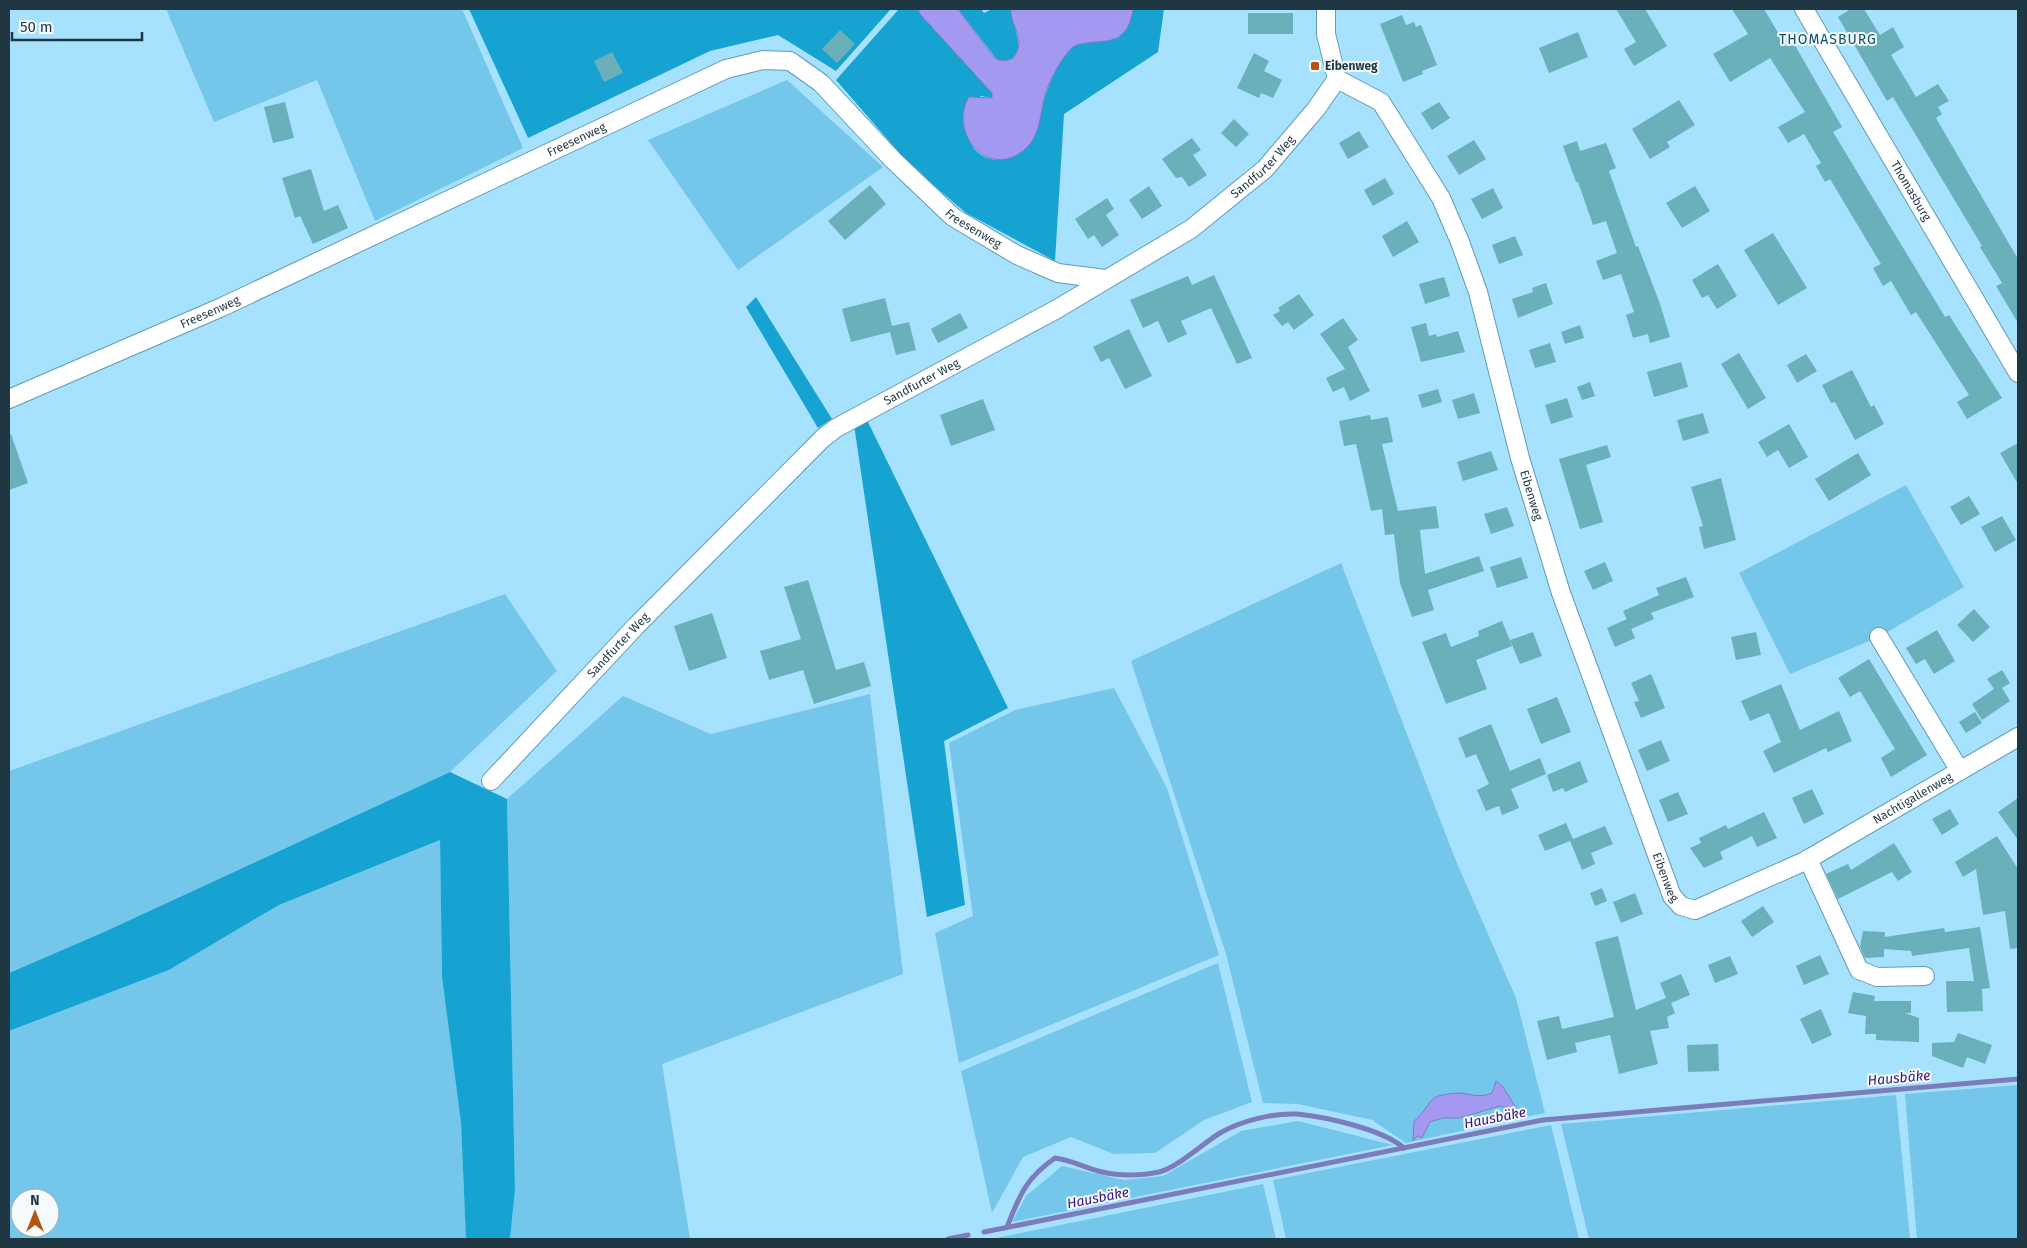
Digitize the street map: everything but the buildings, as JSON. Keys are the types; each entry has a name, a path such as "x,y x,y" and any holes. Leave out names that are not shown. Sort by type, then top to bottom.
{"street":[{"path":"1326,9 1326,34 1337,78"},
{"name":"Thomasburg","path":"1804,9 2018,373"},
{"name":"Freesenweg","path":"9,399 231,303 726,69 763,60 790,61 821,82 893,160 953,217 1017,255 1058,273 1105,279"},
{"name":"Sandfurter Weg","path":"492,781 636,626 823,438 836,428 992,346 1191,229 1265,169 1316,109 1337,78"},
{"name":"Eibenweg","path":"1337,78 1381,102 1441,198 1460,242 1478,292 1543,540 1652,845 1672,896 1681,906 1695,910 1715,903"},
{"path":"1879,637 1960,771"},
{"name":"Nachtigallenweg","path":"1715,903 1808,859 2018,737"},
{"path":"1808,859 1859,970 1877,977 1925,976"}],"shaded area":[{"path":"166,9 462,9 523,148 375,221 317,80 214,122"},
{"path":"469,9 890,10 836,71 778,35 710,51 528,138"},
{"path":"899,9 918,9 920,14 992,93 992,98 981,96 963,117 968,137 974,148 984,156 996,160 1021,150 1034,137 1052,78 1062,60 1074,45 1118,38 1126,28 1133,9 1164,9 1158,52 1064,114 1055,261 966,213 909,164 836,80"},
{"path":"918,9 958,9 992,55 1004,61 1013,58 1019,45 1019,39 1011,16 1011,9 1133,9 1129,25 1122,34 1114,39 1075,46 1068,52 1058,66 1048,87 1034,138 1024,150 1010,158 997,160 985,156 975,148 967,137 964,124 964,110 969,97 992,98 992,93 920,14"},
{"path":"958,9 981,9 984,13 992,9 1011,9 1018,42 1016,57 1009,60 997,60"},
{"path":"787,80 883,167 738,270 648,140"},
{"path":"756,297 832,419 818,428 746,307"},
{"path":"866,418 1008,708 944,741 965,905 927,917 854,425"},
{"path":"1906,485 1964,587 1879,637 1790,674 1739,573"},
{"path":"1341,563 1456,861 1516,998 1545,1113 1406,1143 1372,1120 1298,1104 1263,1103 1226,954 1131,661","holes":["1493,1088 1511,1111 1500,1106 1459,1118 1443,1118 1430,1122 1422,1138 1417,1136 1413,1140 1414,1121 1422,1115 1436,1096 1457,1093 1485,1096 1492,1093"]},
{"path":"505,594 557,671 450,772 104,932 9,973 9,771"},
{"path":"1114,688 1167,788 1219,955 959,1063 935,933 973,916 949,743 1015,710"},
{"path":"870,694 903,974 662,1064 690,1239 510,1239 515,1190 507,799 623,696 711,734"},
{"path":"450,772 507,799 515,1190 510,1239 466,1239 461,1123 442,977 440,840 279,905 169,970 9,1031 9,973 104,932"},
{"path":"440,840 442,977 461,1123 466,1239 9,1239 9,1031 169,970 279,905"},
{"path":"1218,963 1252,1102 1204,1120 1155,1153 1114,1154 1071,1137 1023,1157 992,1213 961,1071"},
{"path":"1496,1081 1503,1087 1518,1111 1500,1106 1459,1118 1443,1118 1430,1122 1422,1138 1417,1136 1413,1141 1414,1121 1435,1097 1455,1093 1487,1095 1492,1093"},
{"path":"2018,1085 2018,1239 1917,1239 1905,1094"},
{"path":"1896,1095 1910,1239 1589,1239 1561,1124"},
{"path":"1298,1121 1393,1145 1012,1222 1026,1196 1062,1166 1124,1180 1163,1176 1241,1131"},
{"path":"1551,1125 1579,1239 1286,1239 1273,1180"},
{"path":"1263,1184 1276,1239 996,1239 996,1238"}],"waterway":[{"name":"Hausbäke","path":"984,1232 1543,1120 2018,1079"},
{"path":"1007,1227 1025,1188 1037,1173 1055,1158 1116,1174 1130,1175 1159,1172 1174,1165 1228,1129 1257,1119 1287,1114 1297,1114 1353,1125 1382,1135 1404,1148"},
{"name":"Hausbäke","path":"948,1239 968,1235"}],"place":[{"name":"Eibenweg","path":"1315,66"}],"district":[{"name":"THOMASBURG","path":"1828,39"}]}
